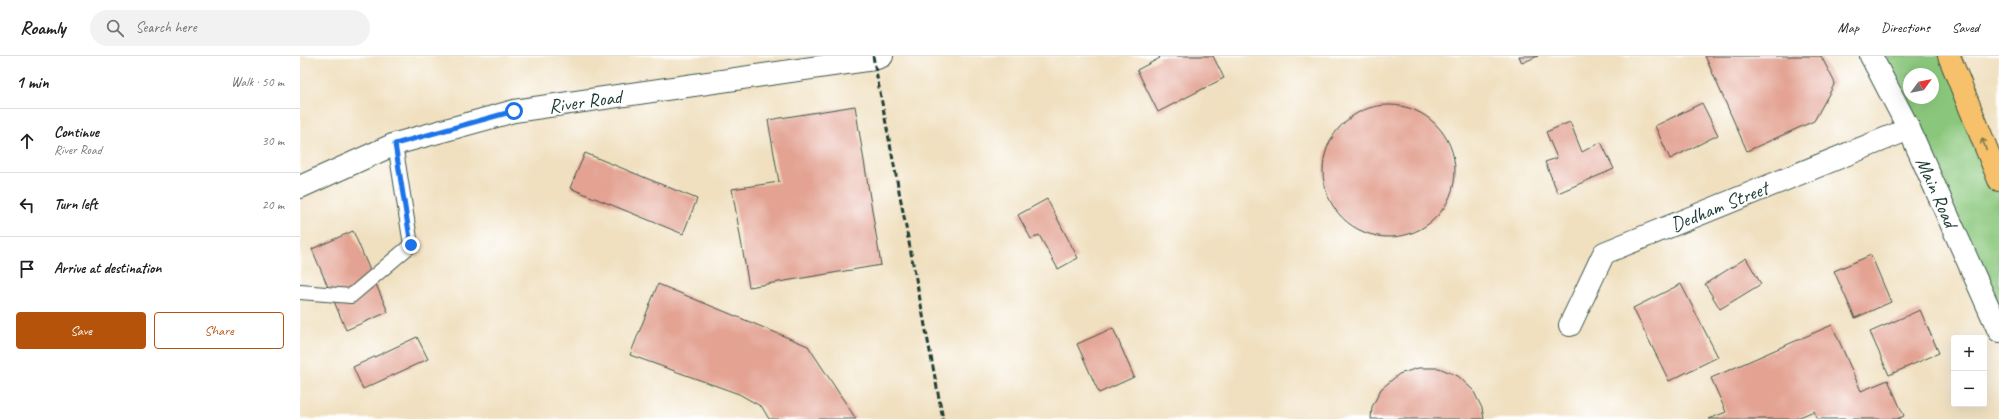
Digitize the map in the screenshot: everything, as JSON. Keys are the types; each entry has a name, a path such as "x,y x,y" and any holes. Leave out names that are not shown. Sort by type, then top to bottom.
{"highway":[{"path":"1949,56 1999,180"}],"street":[{"name":"River Road","path":"300,187 395,144 514,111 874,59 882,56"},
{"name":"Main Road","path":"1871,56 1909,129 1999,330"},
{"name":"Dedham Street","path":"1570,325 1604,253 1909,129"}],"lane":[{"path":"300,292 351,296 411,245 395,144"}],"green space":[{"path":"1871,56 1949,56 1999,180 1999,331"}],"building":[{"path":"1158,56 1213,56 1224,78 1158,112 1137,70 1160,58"},
{"path":"1519,56 1538,56 1522,63"},
{"path":"1705,56 1821,56 1835,83 1814,121 1747,151"},
{"path":"1702,103 1718,135 1670,159 1655,126"},
{"path":"1395,105 1414,110 1426,116 1436,124 1444,134 1450,146 1454,158 1454,184 1450,196 1444,208 1436,218 1426,226 1414,232 1402,236 1383,237 1364,232 1352,226 1342,218 1334,208 1328,196 1324,184 1323,165 1328,146 1334,134 1342,124 1352,116 1364,110 1376,106"},
{"path":"855,106 881,265 749,287 732,189 779,182 768,120"},
{"path":"1570,122 1582,152 1601,142 1614,169 1558,193 1545,162 1557,158 1546,132"},
{"path":"585,153 697,199 683,234 570,188"},
{"path":"1047,199 1078,258 1058,269 1039,235 1031,239 1018,215"},
{"path":"353,231 388,312 346,330 312,249"},
{"path":"1871,255 1891,302 1855,318 1834,271"},
{"path":"1746,258 1761,284 1720,309 1705,284"},
{"path":"658,284 808,346 856,419 769,419 762,407 739,394 630,355"},
{"path":"1681,284 1718,357 1669,381 1633,308"},
{"path":"1920,310 1939,353 1889,375 1870,332"},
{"path":"1832,325 1861,391 1888,380 1904,416 1897,419 1817,419 1814,411 1795,419 1709,419 1726,412 1711,378"},
{"path":"1113,328 1134,377 1099,393 1077,344"},
{"path":"417,337 428,359 363,389 353,367"},
{"path":"1418,368 1439,368 1458,376 1473,390 1482,408 1484,419 1371,419 1372,407 1381,389 1399,374"}],"railway":[{"path":"873,56 943,419"}],"route":[{"path":"411,245 395,144 514,111"}]}
